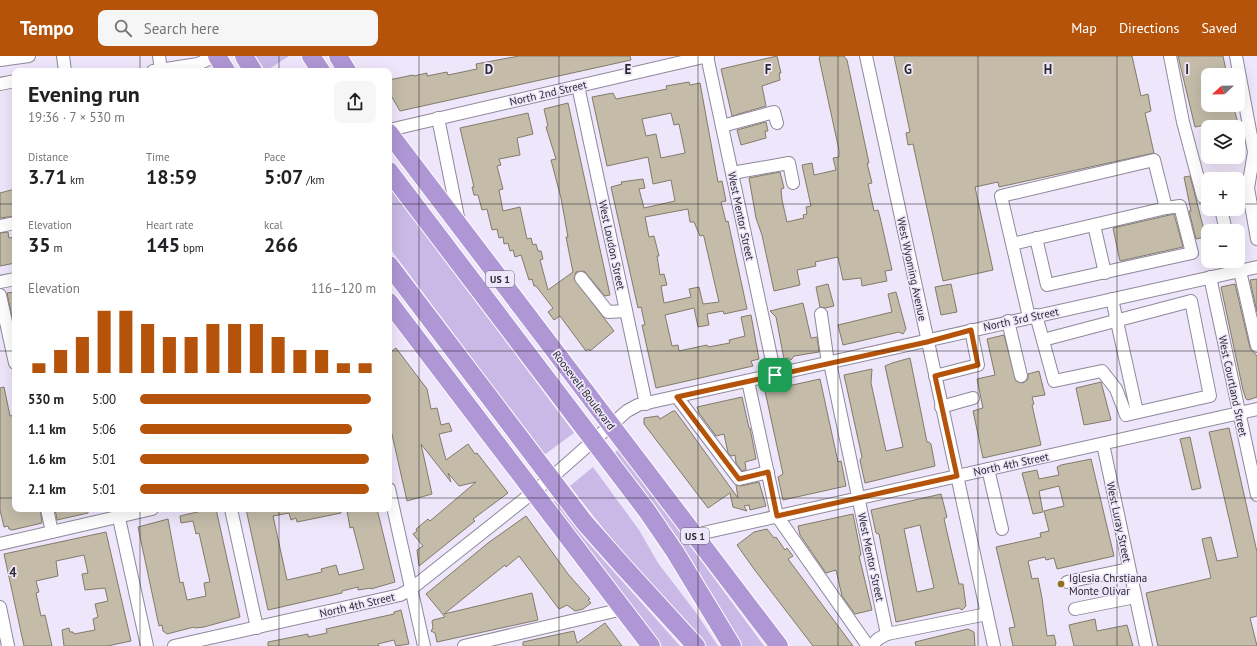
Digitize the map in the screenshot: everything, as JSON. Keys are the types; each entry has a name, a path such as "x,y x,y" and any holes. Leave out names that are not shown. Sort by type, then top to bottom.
{"highway":[{"path":"216,56 224,68"},
{"path":"244,56 251,68"},
{"name":"Roosevelt Boulevard","path":"392,137 779,646"},
{"name":"Roosevelt Boulevard","path":"392,175 661,531 732,646"},
{"path":"401,186 460,227"},
{"path":"392,268 551,478 603,544 696,646"},
{"path":"392,270 426,350"},
{"path":"392,306 651,646"}],"street":[{"path":"0,60 29,56"},
{"path":"63,56 65,68"},
{"path":"157,68 159,56"},
{"path":"171,68 198,64 216,56"},
{"name":"North 2nd Street","path":"392,129 707,56"},
{"name":"West Mentor Street","path":"707,56 775,375"},
{"name":"West Wyoming Avenue","path":"866,56 994,646"},
{"path":"1170,56 1183,122 1201,190"},
{"path":"1236,56 1256,152 1248,188 1257,240"},
{"path":"0,84 12,82"},
{"name":"West Loudon Street","path":"578,86 646,404"},
{"path":"722,126 774,112 776,123"},
{"path":"438,118 460,227"},
{"path":"1043,340 1191,301 1210,396 1126,415 1116,389 1102,371 1054,381 1043,340 1033,316 1012,244 1001,196 1154,160 1166,208"},
{"path":"732,173 789,163 794,183"},
{"path":"1012,244 1036,238 1166,208 1180,206 1192,253 1047,286 1036,238"},
{"path":"0,226 12,224"},
{"path":"1094,225 1105,272"},
{"name":"North 3rd Street","path":"551,478 627,411 646,404 1257,267"},
{"path":"1240,271 1257,346"},
{"name":"West Courtland Street","path":"1210,277 1257,495"},
{"path":"581,278 608,312 626,311"},
{"path":"0,282 12,280"},
{"path":"0,295 12,349"},
{"path":"1112,299 1137,412"},
{"name":"West Mentor Street","path":"821,314 829,363 887,634"},
{"path":"1008,322 1021,376"},
{"path":"935,376 978,365 971,330"},
{"path":"748,381 777,516 868,646"},
{"path":"677,397 739,479 768,472"},
{"path":"942,407 973,398"},
{"name":"North 4th Street","path":"694,535 1257,409"},
{"name":"West Luray Street","path":"1103,444 1146,646"},
{"path":"988,469 1002,529"},
{"name":"North 4th Street","path":"174,646 396,597 411,589 551,478"},
{"path":"392,503 424,646"},
{"path":"48,512 52,532"},
{"path":"232,512 257,628"},
{"path":"0,544 52,532 118,513 147,646"},
{"path":"1067,582 1129,569"},
{"path":"1075,609 1135,597"},
{"path":"0,607 8,646"},
{"path":"464,646 623,609"},
{"path":"872,646 878,639 887,634 987,614"}],"shaded area":[{"path":"255,56 289,56 271,68 264,68"},
{"path":"392,188 574,433 544,455 392,251"},
{"path":"619,449 764,646 742,646 613,454"},
{"path":"593,467 639,530 658,563 697,614 718,646 706,646 636,570 570,486"},
{"path":"555,500 583,537 680,646 662,646 551,504"}],"building":[{"path":"519,56 630,56 631,60 400,111 392,97 392,79 427,73 427,76 447,72 448,75 477,69 476,64"},
{"path":"777,56 781,73 779,73 780,80 762,86 766,106 732,116 721,69"},
{"path":"820,56 844,56 847,60 869,163 867,163 872,183 868,184 874,211 878,210 880,217 892,270 885,271 887,281 862,286 861,278 843,280 838,257 815,262 816,266 797,270 800,285 774,291 762,235 756,218 749,178 780,172 784,188 781,189 782,200 787,222 804,218 803,215 807,214 806,207 811,206 802,165 812,163 814,175 836,170 833,158 839,157 839,150 819,58"},
{"path":"894,56 1132,56 1141,96 1148,94 1151,111 1145,113 1154,153 999,187 998,182 975,187 993,270 943,281 913,144 908,145 906,133 910,132"},
{"path":"1178,56 1223,56 1226,68 1201,68 1201,112 1235,112 1237,120 1201,120 1201,126 1195,127"},
{"path":"689,82 690,85 700,83 718,182 722,181 726,201 721,202 726,222 728,221 747,309 724,314 723,311 707,314 709,325 698,327 694,308 665,315 672,346 678,345 679,351 707,345 708,347 730,343 729,340 745,336 741,317 751,315 759,359 751,361 753,366 656,388 642,325 645,325 641,307 638,308 611,187 622,184 621,182 643,179 645,188 639,189 644,208 675,201 671,180 653,184 648,157 607,166 592,97 613,93 616,99 667,89 666,86","holes":["671,113 674,125 679,124 685,153 661,158 656,134 646,136 642,119","688,209 690,222 694,222 700,236 703,235 704,237 719,302 703,304 699,287 689,289 691,297 664,303 661,286 667,285 664,274 660,275 657,256 659,256 654,236 649,237 645,217"]},
{"path":"568,103 610,295 605,296 584,271 576,272 574,279 614,331 590,351 589,349 586,351 560,316 554,320 548,312 553,308 536,286 534,286 532,279 529,280 521,255 515,257 513,250 510,251 508,243 504,244 503,237 499,238 497,229 492,230 487,209 482,210 478,195 474,195 472,187 474,187 460,128 528,113 533,134 517,138 520,155 499,159 501,165 497,166 503,189 499,190 503,211 520,207 527,239 531,238 533,245 536,244 538,251 541,251 543,259 540,260 548,290 573,272 566,237 568,237 561,198 551,160 556,159 546,127 548,126 544,109"},
{"path":"766,122 768,131 765,131 766,138 741,145 737,130"},
{"path":"1190,176 1202,224 1201,224 1201,238 1196,239 1189,211 1191,211 1184,177"},
{"path":"12,190 12,216 0,218 0,193"},
{"path":"1174,214 1183,247 1120,261 1113,228"},
{"path":"8,232 9,238 12,238 12,264 0,266 0,233"},
{"path":"1257,279 1257,312 1250,280"},
{"path":"828,284 834,306 825,308 820,307 816,287"},
{"path":"951,284 957,312 941,315 935,287"},
{"path":"1235,284 1250,348 1257,356 1257,397 1248,400 1246,399 1243,390 1221,287"},
{"path":"12,292 12,316 7,293"},
{"path":"896,292 906,329 903,334 899,332 843,345 838,325 892,312 888,294"},
{"path":"803,303 811,338 817,337 819,352 794,356 791,360 788,358 784,359 776,317 770,311"},
{"path":"1004,335 1016,381 1023,383 1028,379 1028,374 1039,371 1045,395 1032,397 1034,404 1032,405 1041,445 983,458 973,411 983,408 977,379 995,375 987,339"},
{"path":"396,348 427,389 431,409 437,408 441,425 449,423 452,431 439,434 446,460 468,444 475,454 477,453 508,493 473,519 475,521 419,566 417,550 423,546 413,534 417,531 416,529 428,519 430,521 476,482 459,486 448,473 451,482 421,444 432,494 407,501 392,434 392,351"},
{"path":"910,358 927,442 931,444 935,466 865,483 860,460 862,457 844,375 872,369 871,383 886,451 903,447 885,366"},
{"path":"820,379 838,462 841,461 846,486 783,500 778,477 783,474 765,391"},
{"path":"1101,382 1111,420 1084,425 1076,388"},
{"path":"4,387 10,416 12,416 12,512 40,512 42,523 12,530 9,529 8,526 4,527 0,510 0,388"},
{"path":"742,397 756,459 745,462 746,470 742,471 736,463 735,455 731,456 728,453 724,434 716,436 699,413 697,407"},
{"path":"675,411 684,423 738,498 736,485 741,486 759,482 766,506 750,510 749,505 744,506 747,511 733,507 730,493 708,508 644,424 644,418 658,416 660,419"},
{"path":"1229,428 1257,552 1257,616 1250,618 1257,646 1158,646 1146,593 1211,578 1202,539 1211,537 1217,561 1238,557 1209,432"},
{"path":"1190,437 1201,488 1192,490 1180,439"},
{"path":"1091,459 1114,556 1057,569 1054,558 1046,560 1045,557 1028,561 1032,579 1038,578 1047,636 1054,635 1056,643 1055,646 1013,646 1009,628 1015,627 996,547 1041,537 1040,533 1049,531 1044,511 1064,506 1059,486 1039,491 1043,512 1033,514 1022,473 1037,470 1039,479 1059,475 1057,467 1061,465"},
{"path":"941,494 947,517 944,519 959,584 963,584 966,606 962,610 959,608 896,622 879,534 876,533 871,510","holes":["920,525 934,588 917,592 904,529"]},
{"path":"56,512 88,512 88,513 57,520"},
{"path":"197,512 217,512 240,617 204,627 194,627 167,634 163,631 162,625 159,626 138,527 168,519 180,583 183,582 187,600 206,596 204,583 210,582 199,533 196,534 193,521 181,523 180,516"},
{"path":"247,512 341,512 297,522 296,518 291,520 289,513 273,516 287,580 322,572 321,569 336,565 339,575 364,569 353,527 350,528 347,512 378,512 395,582 371,589 358,590 358,587 342,591 342,593 268,610"},
{"path":"853,514 861,555 859,556 872,610 855,614 842,596 836,570 826,573 800,535 798,526"},
{"path":"526,516 568,574 590,599 588,600 591,603 583,609 575,611 567,605 559,609 519,556 506,567 505,565 444,614 532,593 538,620 437,642 435,633 431,631 433,628 432,621 445,617 426,594 488,543"},
{"path":"767,529 774,538 776,537 785,550 787,548 793,556 788,559 853,646 813,646 754,569 737,545 754,532"},
{"path":"106,532 131,641 107,646 64,646 62,630 69,628 70,632 73,632 74,634 95,630 93,619 98,617 95,604 108,601 105,588 85,590 82,574 88,573 84,555 56,561 58,576 36,581 39,592 36,593 41,616 45,615 52,646 24,646 4,554"},
{"path":"401,610 409,644 396,646 394,640 378,644 379,646 268,646 268,642 308,634 308,637 327,633 326,629 394,614 394,612"},
{"path":"1095,619 1097,631 1127,625 1133,646 1074,646 1069,625"},
{"path":"605,623 622,646 523,646 523,642 574,631 577,643"},
{"path":"968,629 974,632 975,646 916,646 915,642"}],"place":[{"name":"Iglesia Chrstiana Monte Olivar","path":"1061,584"}],"route":[{"path":"971,330 978,365 935,376 957,476 777,516 768,472 739,479 677,397 775,375 927,342 945,335 971,330"}]}
